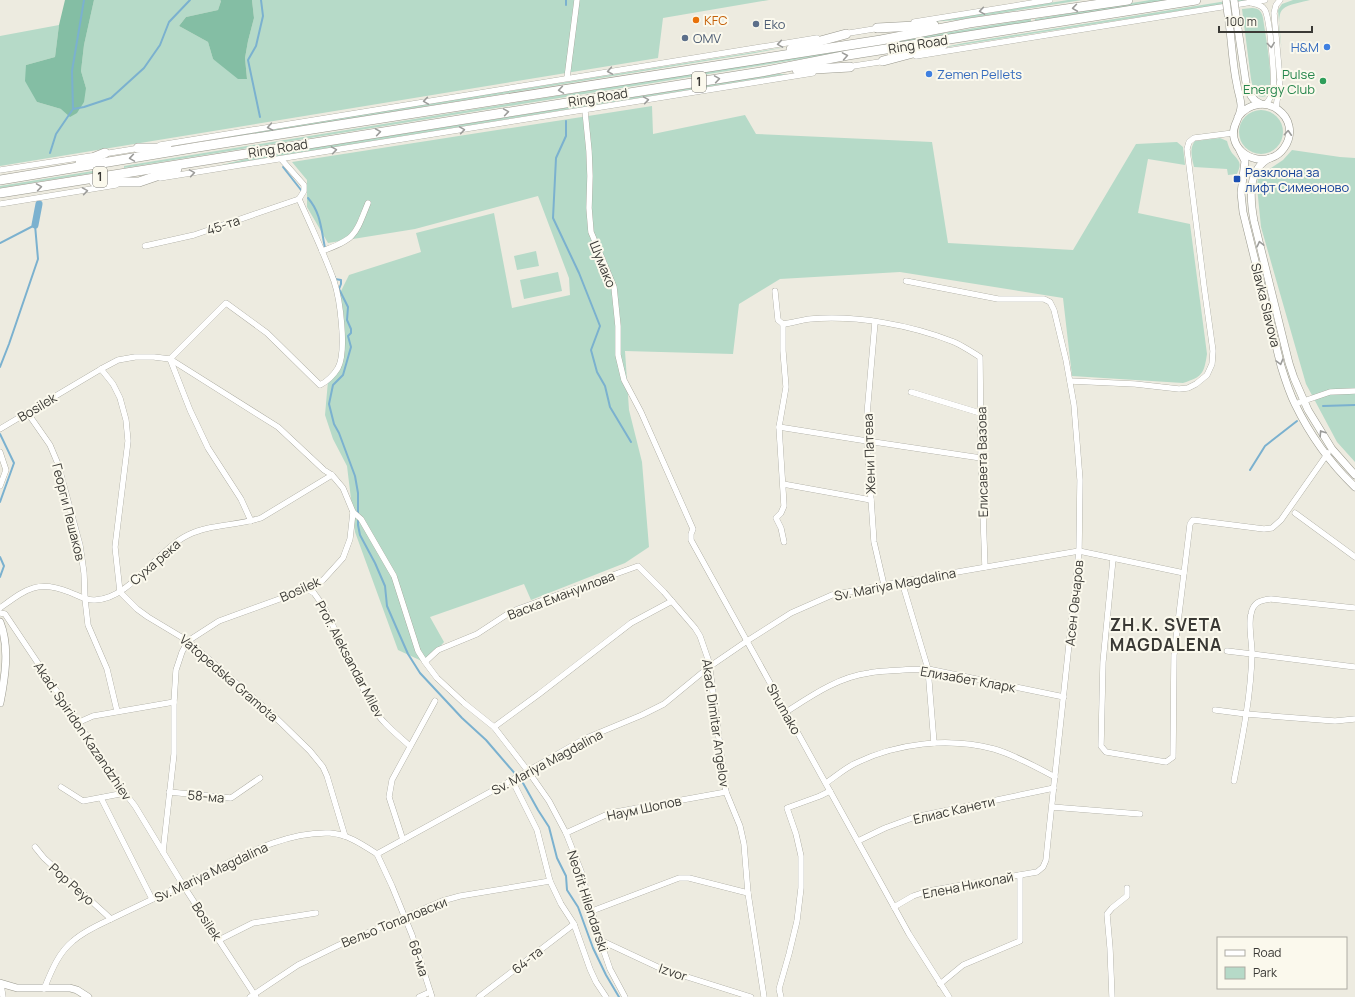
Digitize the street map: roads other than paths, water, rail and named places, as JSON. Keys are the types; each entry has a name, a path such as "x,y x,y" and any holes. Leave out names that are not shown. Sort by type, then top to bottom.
{"highway":[{"name":"Ring Road","path":"0,180 198,147 881,40 969,23 1128,0"},
{"name":"Ring Road","path":"0,193 762,72 848,55 1196,0"},
{"path":"877,28 969,23"},
{"path":"883,62 986,33"},
{"path":"752,60 846,34"},
{"path":"762,72 850,67"},
{"path":"138,148 198,147"},
{"path":"60,170 105,153"},
{"path":"62,183 139,182 201,161"}],"street":[{"path":"568,78 576,0"},
{"path":"0,170 1050,0"},
{"path":"1226,0 1237,84 1241,102 1238,117"},
{"path":"1234,0 1248,90 1253,99 1263,104 1276,108 1280,111 1287,120 1289,130 1289,136 1282,151 1273,157 1262,160 1246,155 1239,148 1233,133 1235,122 1241,112 1250,106 1263,104 1272,94 1274,80 1266,15 1262,8 1258,5 1249,3"},
{"path":"0,204 1265,0"},
{"path":"1276,108 1280,80 1274,13 1276,5 1280,0"},
{"name":"Shumako","path":"584,110 589,151 589,208 591,232 614,287 618,326 618,355 624,380 647,425 693,529 691,534 692,540 894,907 949,997"},
{"path":"1070,380 1135,384 1179,389 1188,388 1196,384 1207,375 1212,364 1213,351 1187,149 1189,142 1194,138 1233,133"},
{"name":"Slavka Slavova","path":"1239,148 1245,161 1241,193 1243,212 1281,366 1295,404 1326,455 1341,474 1355,487"},
{"name":"Slavka Slavova","path":"1273,157 1265,161 1256,169 1251,193 1252,210 1289,363 1308,410 1332,449 1355,475"},
{"path":"251,521 241,499 208,448 190,410 170,359 226,303 267,333 320,385 328,381 338,368 342,346 342,327 338,297 334,282 299,199 304,191 304,185 281,159"},
{"name":"45-та","path":"145,246 194,235 299,199"},
{"path":"322,251 346,242 353,235 359,227 368,203"},
{"name":"Асен Овчаров","path":"906,281 998,299 1044,299 1050,302 1057,321 1070,380 1074,405 1080,480 1079,551 1046,860 1043,867 1037,872 1020,875"},
{"path":"776,291 778,320 784,324 811,319 852,319 875,322"},
{"name":"Елисавета Вазова","path":"875,322 918,329 955,343 980,358 981,458 985,567"},
{"name":"Жени Патева","path":"875,322 867,414 867,441 874,542 884,585"},
{"path":"784,324 783,351 786,387 779,426 784,506 781,513 776,518 782,528 784,542"},
{"name":"Bosilek","path":"1,428 118,360 135,357 170,359 278,427 324,470 332,475 343,488 353,512 350,539 343,558 323,580 307,588 219,621 188,641"},
{"path":"101,369 113,384 120,398 126,420 128,442 115,547 120,592"},
{"path":"1295,404 1330,392 1355,391"},
{"path":"911,392 980,413"},
{"name":"Георги Пешаков","path":"28,412 50,445 58,464 80,545 84,573 84,599 88,625 107,669 117,711"},
{"path":"779,426 981,458"},
{"path":"1113,559 1103,662 1101,746 1106,752 1166,762 1173,757 1174,655 1190,524 1193,520 1264,529 1272,528 1281,520 1326,455 1332,449"},
{"path":"0,452 6,470 0,486"},
{"name":"Суха река","path":"0,608 25,591 43,586 60,588 84,599 95,600 109,597 120,592 171,546 188,535 206,528 261,518 332,475"},
{"path":"783,484 871,500"},
{"name":"Neofit Hilendarski","path":"353,512 361,519 394,576 418,651 425,662 437,678 458,698 494,726 549,801 566,833 581,871 600,940 610,969 625,997"},
{"path":"1295,513 1355,557"},
{"path":"1079,551 1184,573"},
{"name":"Sv. Mariya Magdalina","path":"44,989 61,954 73,940 111,919 258,848 300,835 331,833 345,836 377,854 584,739 642,715 664,704 709,667 747,641 791,614 832,595 1079,551"},
{"name":"Васка Емануилова","path":"425,662 438,650 477,634 518,609 638,566"},
{"name":"Akad. Dimitar Angelov","path":"638,566 672,601 695,628 700,636 707,655 726,792 744,844 748,893 764,997"},
{"path":"902,582 928,669 934,743"},
{"name":"Prof. Aleksandar Milev","path":"307,588 314,593 324,607 370,703 377,714 385,724 410,746"},
{"name":"Vatopedska Gramota","path":"120,592 148,617 188,641 310,751 327,776 345,836"},
{"path":"1234,781 1246,714 1252,654 1250,614 1255,605 1262,600 1271,600 1355,608"},
{"path":"494,726 540,694 631,623 672,601"},
{"name":"Akad. Spiridon Kazandzhiev","path":"0,612 5,614 125,794 135,806 163,852"},
{"path":"0,622 5,651 0,703"},
{"path":"163,852 174,754 174,702 176,670 182,652 188,641"},
{"path":"1227,651 1355,667"},
{"name":"Елизабет Кларк","path":"786,712 820,691 844,680 868,673 928,669 1064,697"},
{"path":"403,840 389,797 392,780 435,701"},
{"path":"78,723 93,716 174,702"},
{"path":"1215,710 1335,721 1355,719"},
{"path":"826,783 852,765 868,757 903,747 934,743 970,745 994,750 1027,763 1055,777"},
{"name":"58-ма","path":"169,792 231,798 260,778"},
{"name":"Neofit Hilendarski","path":"512,780 537,830 550,881 561,904 574,924 590,969 596,982 606,997"},
{"path":"61,787 83,801 125,794"},
{"name":"Елиас Канети","path":"858,841 885,828 915,817 1054,788"},
{"path":"781,997 779,989 789,954 801,888 801,856 796,834 787,808 830,791"},
{"name":"Наум Шопов","path":"566,833 610,813 726,792"},
{"path":"101,798 152,899"},
{"path":"1052,807 1140,814"},
{"name":"Pop Peyo","path":"35,847 44,858 111,919"},
{"name":"Bosilek","path":"163,852 254,996"},
{"name":"68-ма","path":"377,854 412,935 431,994"},
{"path":"940,984 963,965 1020,941 1020,875"},
{"name":"Елена Николай","path":"894,907 913,896 928,891 1020,875"},
{"path":"592,911 679,878 689,878 748,893"},
{"name":"Вельо Топаловски","path":"254,996 298,965 339,944 442,901 550,881"},
{"path":"1112,997 1108,914 1112,908 1127,896 1127,888"},
{"path":"219,940 254,923 316,914"},
{"name":"64-та","path":"479,997 574,924"},
{"name":"Izvor","path":"600,940 662,969 751,997"},
{"path":"3,997 1,983 18,988 70,988 77,990 88,997"},
{"path":"419,997 431,994"}],"waterway":[{"path":"50,153 56,134 73,109 72,71 84,0"},
{"path":"73,109 111,98 144,68 160,45 169,22 190,0"},
{"path":"260,117 248,60 256,46 263,16 261,0"},
{"path":"566,0 566,5"},
{"path":"566,121 566,136 556,158 553,218 579,273 600,326 591,350 597,372 605,386 610,407 631,442"},
{"path":"283,167 301,190"},
{"path":"308,198 316,209 325,248"},
{"path":"35,225 39,204"},
{"path":"0,243 35,225 38,259 0,367"},
{"path":"335,277 335,279 341,280 339,289 348,307 347,320 351,329 351,333 348,336 351,347 343,375 333,385 329,404 334,424 339,433 355,476 358,493 358,525 360,535 385,586 387,606 408,654 420,673 462,718 486,740 523,783 549,827 557,858 566,876 567,890 578,907 593,948 619,997"},
{"path":"1323,406 1355,405"},
{"path":"1250,470 1265,446 1297,421"},
{"path":"0,434 14,463 0,502"},
{"path":"0,557 4,566 0,577"}],"place":[{"name":"KFC","path":"696,20"},
{"name":"Eko","path":"756,24"},
{"name":"OMV","path":"685,38"},
{"name":"H&M","path":"1327,47"},
{"name":"Zemen Pellets","path":"929,74"},
{"name":"Pulse Energy Club","path":"1323,81"},
{"name":"Разклона за лифт Симеоново","path":"1237,179"}],"district":[{"name":"ZH.K. SVETA MAGDALENA","path":"1166,635"}]}
